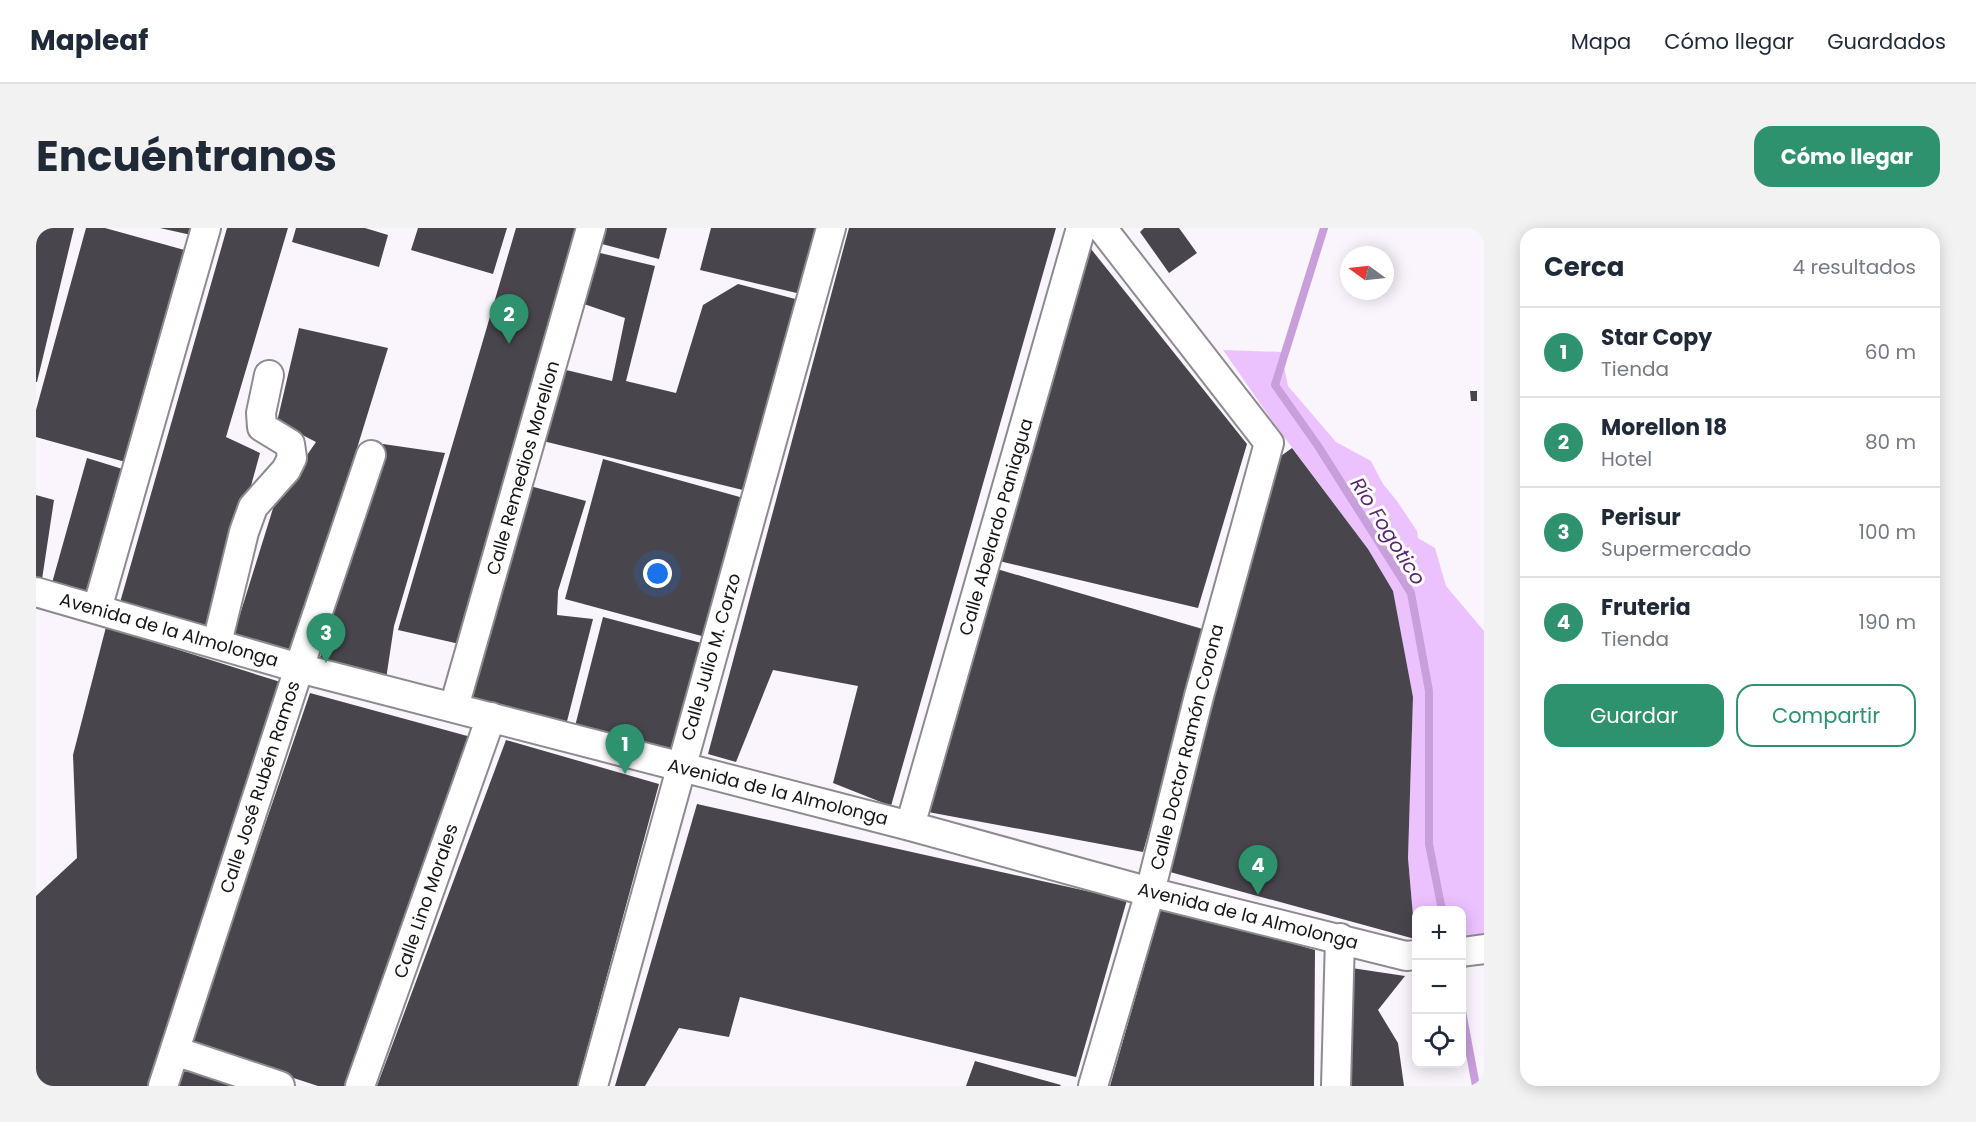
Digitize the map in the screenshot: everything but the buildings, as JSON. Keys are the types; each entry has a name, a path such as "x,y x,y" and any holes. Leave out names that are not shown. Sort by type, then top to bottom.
{"street":[{"path":"97,609 206,228"},
{"name":"Calle Remedios Morellon","path":"454,707 591,228"},
{"name":"Calle Julio M. Corzo","path":"593,1086 831,228"},
{"name":"Calle Abelardo Paniagua","path":"910,826 1081,228"},
{"name":"Calle Doctor Ramón Corona","path":"1093,1086 1150,892 1199,696 1269,443 1102,228"},
{"path":"217,643 244,531 253,507 286,470 292,458 290,444 262,427 261,413 269,375"},
{"name":"Calle José Rubén Ramos","path":"163,1086 371,455"},
{"name":"Avenida de la Almolonga","path":"36,592 299,668 910,826 1150,892 1411,956"},
{"name":"Calle Lino Morales","path":"360,1086 491,717"},
{"path":"1336,1086 1340,938"},
{"path":"175,1051 280,1086"}],"shaded area":[{"path":"1223,350 1281,352 1288,386 1336,442 1371,461 1383,484 1417,531 1418,538 1435,548 1446,586 1484,631 1484,934 1466,936 1466,906 1412,906 1408,858 1413,697 1393,592 1368,549 1273,422"}],"waterway":[{"name":"Río Fogotico","path":"1324,228 1275,385 1318,446 1411,593 1429,691 1429,844 1441,906"},
{"name":"Río Fogotico","path":"1463,1014 1476,1086"}],"place":[{"name":"Morellon 18","path":"509,344"},
{"name":"Perisur","path":"326,663"},
{"name":"Star Copy","path":"625,774"},
{"name":"Fruteria","path":"1258,895"}]}
